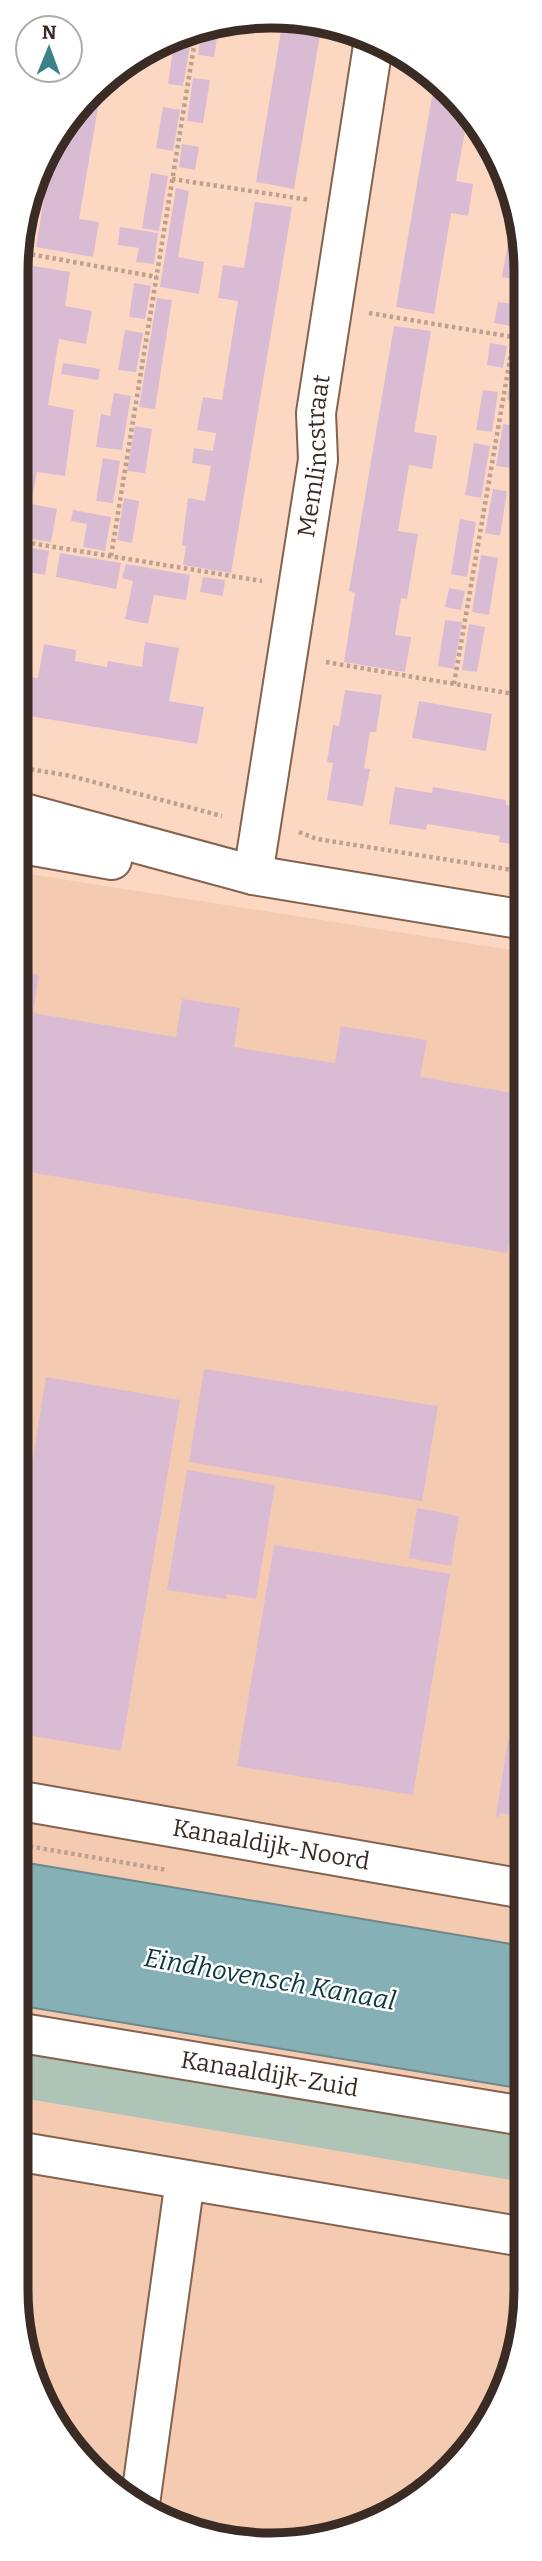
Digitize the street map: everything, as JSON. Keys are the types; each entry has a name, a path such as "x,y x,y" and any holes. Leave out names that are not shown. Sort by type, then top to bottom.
{"street":[{"name":"Memlincstraat","path":"253,875 318,460 316,413 372,51"},
{"path":"28,814 253,875 513,918"},
{"path":"28,846 170,870 253,875"},
{"name":"Kanaaldijk-Noord","path":"29,1802 514,1887"},
{"name":"Kanaaldijk-Zuid","path":"29,2034 514,2114"},
{"path":"29,2153 514,2235"},
{"path":"142,2496 185,2180"}],"path":[{"path":"111,556 195,40"},
{"path":"173,179 285,195"},
{"path":"29,254 157,276"},
{"path":"401,318 513,337 454,684"},
{"path":"28,543 222,574"},
{"path":"289,656 513,694"}],"shaded area":[{"path":"28,874 513,950 512,2322 506,2353 489,2397 464,2438 443,2462 419,2483 364,2515 303,2531 239,2531 208,2525 178,2515 123,2483 99,2462 69,2425 46,2383 33,2337 29,2306"}],"green space":[{"path":"29,2050 514,2130 514,2180 29,2099"}],"water":[{"name":"Eindhovensch Kanaal","path":"29,1863 514,1944 514,2087 29,2007"}],"building":[{"path":"281,29 320,33 294,189 256,182"},
{"path":"217,34 214,57 198,55 200,39"},
{"path":"184,45 190,46 183,86 168,84 173,49"},
{"path":"193,78 210,80 203,123 187,121"},
{"path":"433,90 466,126 456,181 473,184 468,216 451,213 434,314 396,307"},
{"path":"100,99 79,219 99,222 93,257 36,247 48,177 53,164 78,123"},
{"path":"163,107 180,110 173,151 156,148"},
{"path":"182,144 199,147 195,170 179,167"},
{"path":"151,173 168,176 159,231 142,228"},
{"path":"176,188 189,191 178,257 204,262 199,294 160,287"},
{"path":"255,202 292,207 231,573 183,565 186,546 182,545 188,498 205,501 211,466 192,463 194,448 213,451 216,433 197,430 203,397 222,400 238,301 218,298 223,265 244,268"},
{"path":"120,227 158,233 154,264 136,262 139,248 118,245"},
{"path":"509,237 512,239 513,279 502,277"},
{"path":"33,266 70,272 65,306 92,311 86,344 59,339 48,405 74,410 65,476 37,472 31,504 57,509 51,542 28,539 28,296"},
{"path":"134,283 151,286 145,319 129,317"},
{"path":"157,298 172,300 155,409 139,407"},
{"path":"498,302 513,304 510,326 494,323"},
{"path":"394,326 431,331 414,432 437,436 432,469 409,465 398,531 418,534 407,599 401,598 395,635 411,637 405,672 344,662 355,593 349,591"},
{"path":"125,330 143,333 136,372 118,370"},
{"path":"490,343 507,346 503,368 487,365"},
{"path":"63,363 100,369 98,380 61,374"},
{"path":"513,364 513,401 507,400"},
{"path":"483,390 498,392 492,432 476,430"},
{"path":"114,393 131,396 122,450 96,447 101,414 110,416"},
{"path":"503,424 513,425 512,468 496,466"},
{"path":"135,426 152,429 145,473 127,471"},
{"path":"474,443 490,446 481,498 465,495"},
{"path":"103,458 120,461 113,503 96,501"},
{"path":"493,489 507,491 500,536 485,533"},
{"path":"124,498 139,501 132,543 117,540"},
{"path":"73,510 111,517 105,551 83,547 87,524 71,521"},
{"path":"460,519 476,522 467,577 451,574"},
{"path":"28,547 49,551 45,575 28,572"},
{"path":"60,553 121,563 116,589 56,577"},
{"path":"481,555 498,558 489,615 472,612"},
{"path":"126,564 190,575 186,600 154,595 148,624 125,619 133,581 122,578"},
{"path":"203,577 225,580 223,596 200,592"},
{"path":"449,588 465,591 461,610 445,607"},
{"path":"445,620 462,622 454,669 438,666"},
{"path":"469,624 485,627 477,672 462,670"},
{"path":"145,642 179,648 169,701 204,707 197,744 28,716 28,677 38,678 44,644 76,650 75,661 107,667 108,661 142,667"},
{"path":"345,690 382,695 376,732 370,732 364,768 370,769 363,806 327,800 333,763 327,762 333,725 339,726"},
{"path":"419,701 492,714 486,751 412,738"},
{"path":"395,787 432,793 433,787 506,800 506,805 513,806 513,844 499,842 500,836 427,824 426,830 389,824"},
{"path":"28,973 39,975 33,1013 176,1037 182,999 240,1008 234,1047 335,1063 341,1026 427,1040 420,1077 513,1093 513,1218 507,1253 28,1172"},
{"path":"204,1369 438,1406 422,1501 189,1462"},
{"path":"46,1377 180,1400 121,1751 29,1735 29,1484"},
{"path":"187,1470 275,1485 256,1599 227,1594 226,1599 167,1590"},
{"path":"417,1508 459,1516 451,1566 409,1558"},
{"path":"274,1545 450,1574 413,1795 237,1766"},
{"path":"508,1740 512,1740 514,1815 500,1813 500,1817 496,1816"}]}
